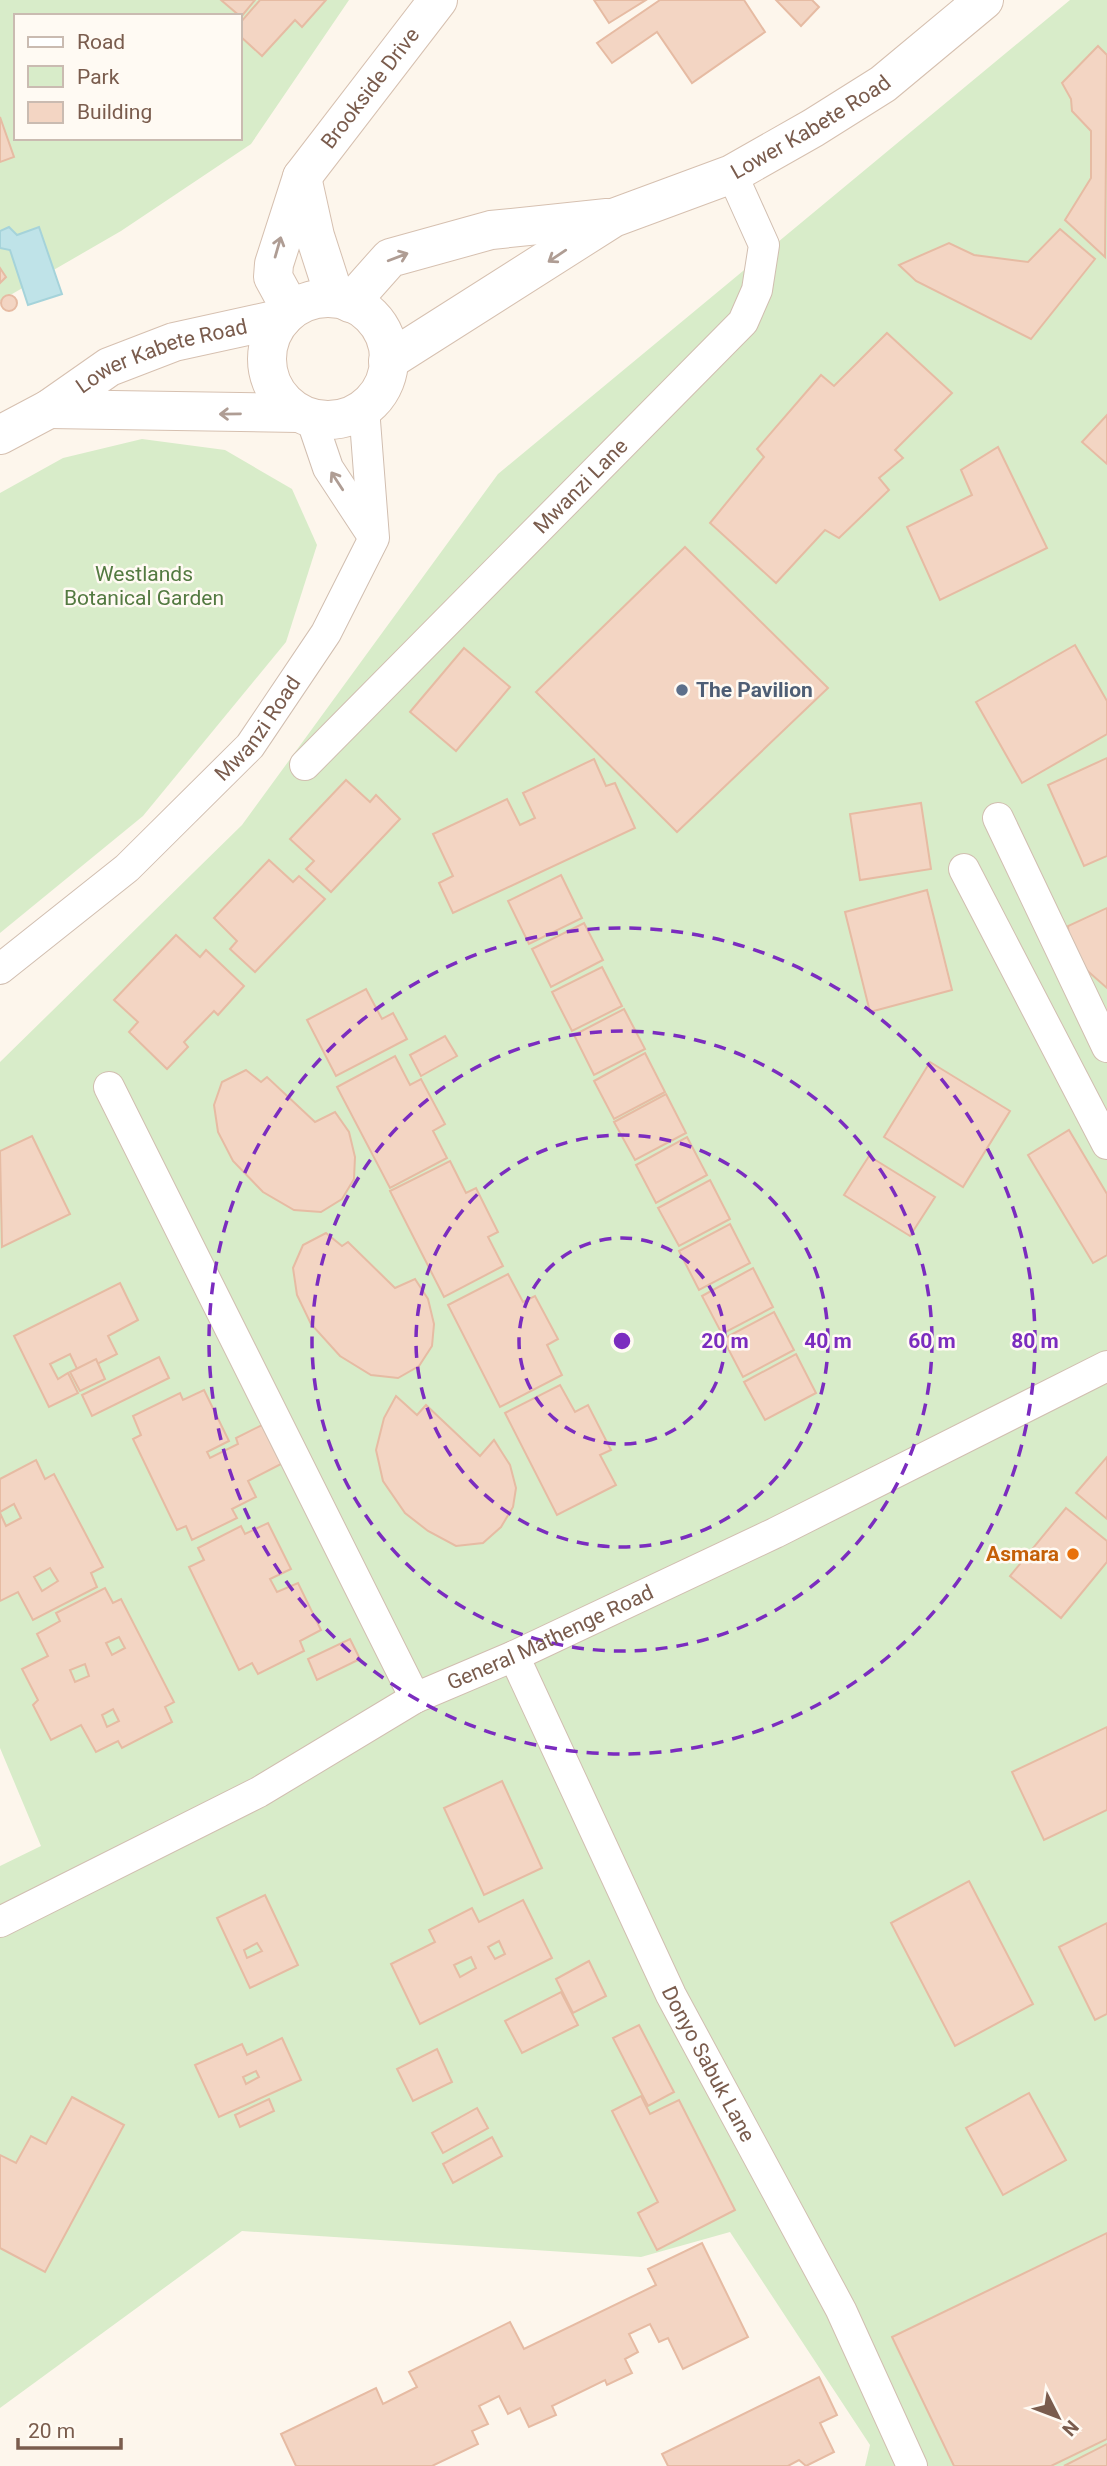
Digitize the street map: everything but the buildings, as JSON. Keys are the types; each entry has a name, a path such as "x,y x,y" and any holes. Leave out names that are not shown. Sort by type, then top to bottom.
{"main road":[{"name":"Brookside Drive","path":"287,314 273,277 274,264 302,177 438,0"},
{"name":"Lower Kabete Road","path":"388,361 613,218 732,174 883,84 985,0"},
{"path":"302,177 316,236 342,301"},
{"name":"Lower Kabete Road","path":"342,301 390,258 491,230 613,218"},
{"path":"312,301 342,301 374,319 385,340 388,361 379,390 364,408 348,416 330,420 305,416 281,399 270,380 266,358 271,337 287,314 312,301"},
{"name":"Lower Kabete Road","path":"0,435 49,409 109,367 174,342 287,314"},
{"name":"Lower Kabete Road","path":"49,409 305,416"}],"street":[{"name":"Mwanzi Lane","path":"305,765 743,322 757,290 764,245 732,174"},
{"path":"364,408 374,538"},
{"path":"305,416 328,468 374,538"},
{"name":"Mwanzi Road","path":"0,969 127,868 250,746 326,633 374,538"},
{"path":"998,818 1107,1047"},
{"path":"964,869 1107,1144"},
{"path":"109,1087 415,1699"},
{"name":"General Mathenge Road","path":"0,1922 259,1792 415,1699 514,1656 775,1533 1107,1366"},
{"name":"Donyo Sabuk Lane","path":"514,1656 671,1995 841,2310 912,2466"}],"green space":[{"path":"0,0 349,0 251,144 121,231 0,301"},
{"path":"1070,0 1107,0 1107,2466 865,2466 870,2445 730,2232 641,2257 242,2231 0,2408 0,1866 41,1846 0,1748 0,1062 242,825 498,474"},
{"name":"Westlands Botanical Garden","path":"142,439 225,450 292,489 317,545 286,642 143,816 0,933 0,493 63,458"}],"water":[{"path":"9,227 17,235 39,227 62,294 28,305 10,250 0,248 0,231"}],"place":[{"name":"The Pavilion","path":"682,690"},
{"name":"Asmara","path":"1073,1554"}]}
